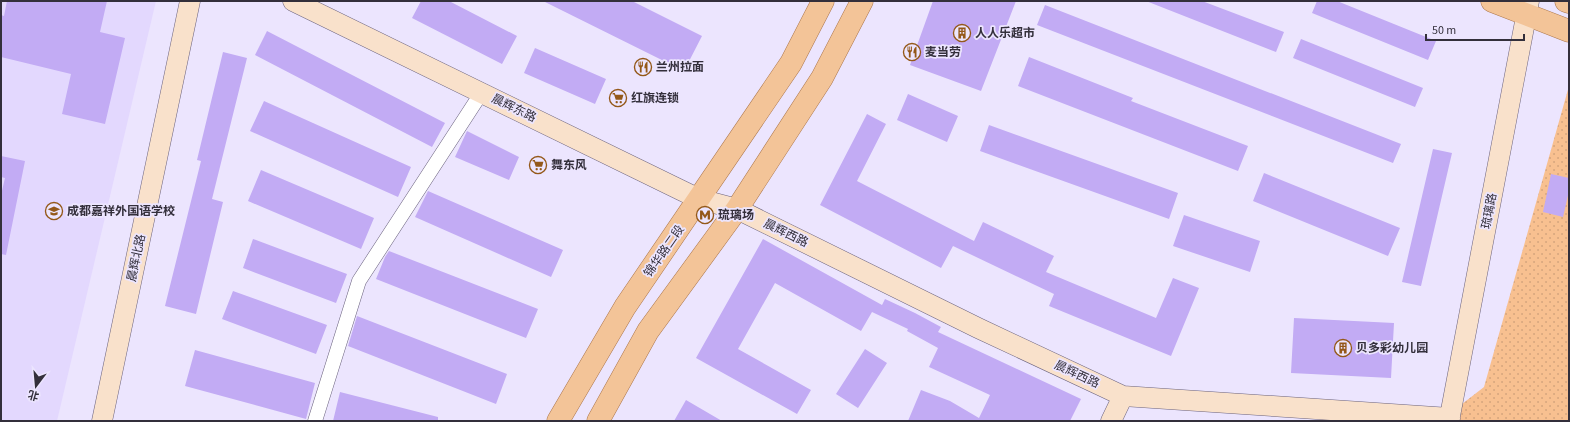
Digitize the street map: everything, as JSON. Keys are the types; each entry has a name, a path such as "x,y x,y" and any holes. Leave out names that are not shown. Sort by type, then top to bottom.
{"main road":[{"name":"锦华路二段","path":"558,421 625,307 791,63 823,1"},
{"path":"598,421 648,331 737,210 822,78 862,1"},
{"path":"1492,1 1528,8 1569,31"}],"street":[{"name":"晨辉北路","path":"102,421 190,1"},
{"name":"晨辉东路","path":"293,1 699,199 737,210"},
{"name":"琉璃路","path":"1449,420 1528,8"},
{"path":"315,421 358,281 482,92"},
{"name":"晨辉西路","path":"737,210 978,328 1123,396 1449,420"},
{"path":"1111,421 1123,396"}],"shaded area":[{"name":"成都嘉祥外国语学校","path":"1,1 156,1 57,421 1,421"},
{"path":"1569,86 1569,421 1440,421 1484,387"}],"building":[{"path":"7,1 107,1 100,32 125,38 105,124 62,114 71,74 1,57 1,15 4,16"},
{"path":"421,1 449,1 517,36 502,64 412,18"},
{"path":"543,1 632,1 702,36 684,71"},
{"name":"人人乐超市","path":"933,1 1016,1 981,91 910,65"},
{"path":"1146,1 1202,1 1284,32 1276,52"},
{"path":"1317,1 1337,1 1436,41 1428,60 1312,13"},
{"path":"1045,5 1401,144 1393,163 1037,25"},
{"path":"267,31 445,123 432,147 255,55"},
{"path":"1301,39 1423,88 1415,107 1293,58"},
{"path":"535,48 606,79 595,104 524,73"},
{"path":"223,52 247,58 212,199 223,202 196,314 165,306 201,161 197,160"},
{"path":"1029,57 1133,98 1131,101 1248,146 1238,171 1018,86"},
{"path":"908,94 958,116 947,142 897,120"},
{"path":"264,101 411,167 398,197 250,131"},
{"path":"867,114 886,124 857,181 974,241 983,222 1054,256 1046,272 1156,318 1173,278 1199,288 1171,356 1049,306 1054,294 953,246 941,268 820,205"},
{"path":"989,125 1178,193 1169,219 980,151"},
{"path":"467,131 519,157 509,180 455,157"},
{"path":"1433,149 1452,153 1421,286 1402,282"},
{"path":"1,156 25,161 6,255 1,254 1,195 5,178 1,177"},
{"path":"261,170 374,218 361,249 248,201"},
{"path":"1264,173 1400,228 1388,256 1253,201"},
{"path":"1551,174 1569,178 1569,191 1563,217 1543,212"},
{"path":"428,191 563,250 551,277 415,217"},
{"path":"1184,215 1260,241 1250,272 1173,246"},
{"path":"253,239 347,274 336,303 243,268"},
{"path":"763,239 882,305 885,299 915,313 941,327 938,332 1081,399 1070,421 908,421 921,390 950,401 979,418 990,395 929,367 938,348 907,331 908,329 872,312 861,331 775,283 738,349 811,390 797,414 696,358"},
{"path":"389,251 538,309 526,338 376,279"},
{"path":"233,291 327,325 316,354 222,319"},
{"path":"357,316 507,374 496,404 348,346"},
{"name":"贝多彩幼儿园","path":"1294,318 1394,323 1391,378 1291,373"},
{"path":"865,349 887,363 858,408 836,394"},
{"path":"195,350 315,383 306,419 185,386"},
{"path":"340,392 438,417 438,421 333,421"},
{"path":"686,400 722,421 674,421"}],"place":[{"name":"人人乐超市","path":"962,33"},
{"name":"麦当劳","path":"912,52"},
{"name":"兰州拉面","path":"643,67"},
{"name":"红旗连锁","path":"618,98"},
{"name":"舞东风","path":"538,165"},
{"name":"成都嘉祥外国语学校","path":"54,211"},
{"name":"琉璃场","path":"705,215"},
{"name":"贝多彩幼儿园","path":"1343,348"}]}
